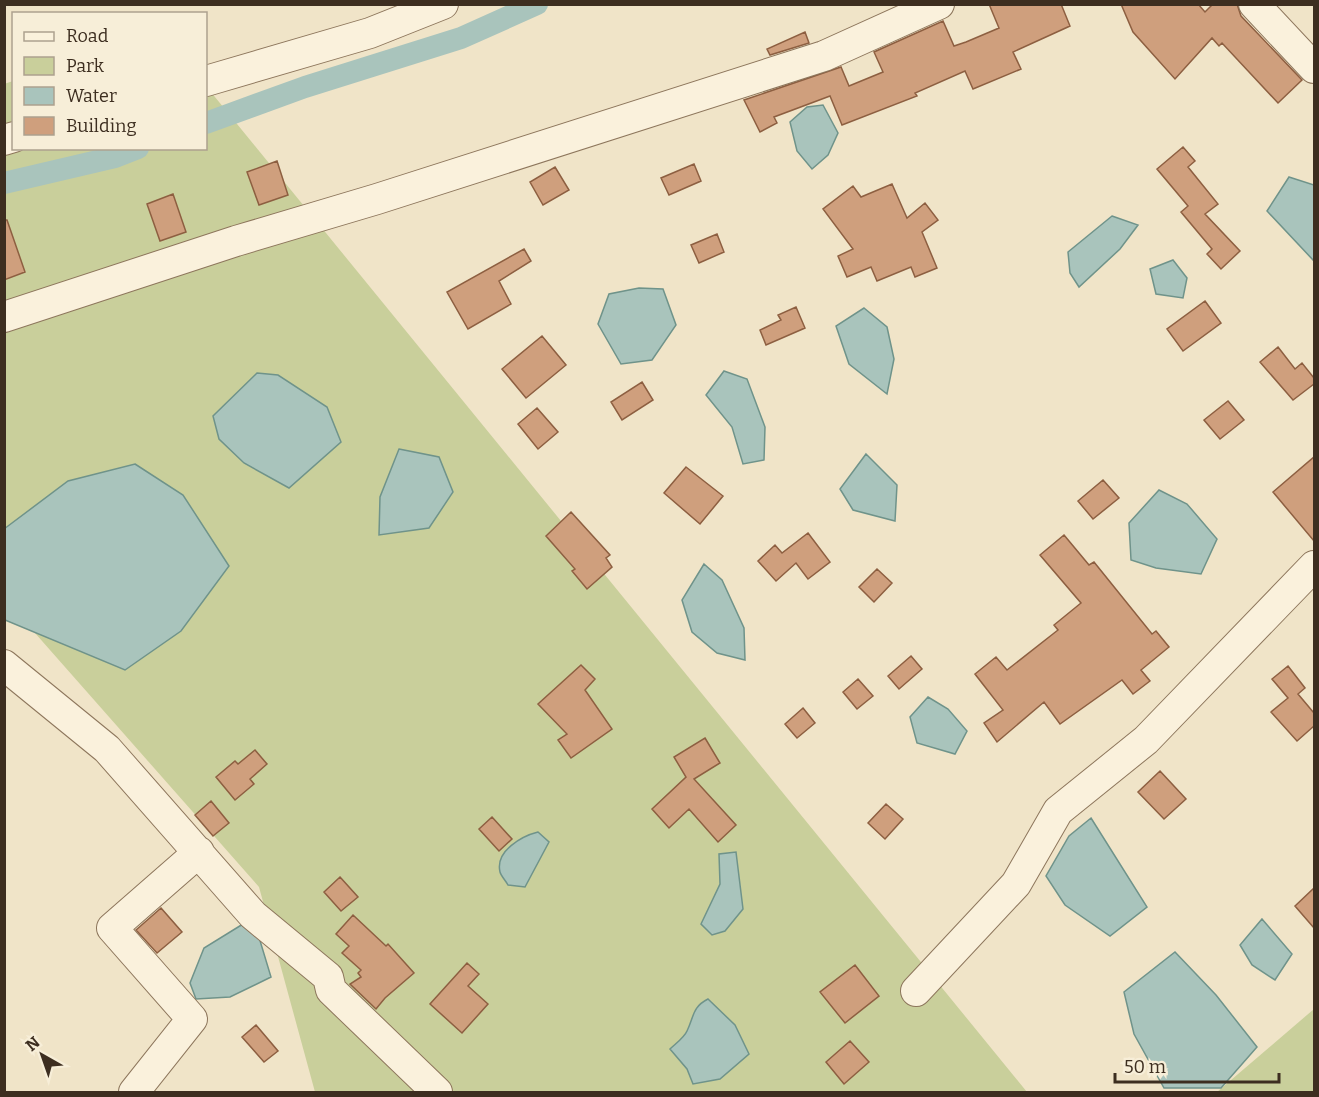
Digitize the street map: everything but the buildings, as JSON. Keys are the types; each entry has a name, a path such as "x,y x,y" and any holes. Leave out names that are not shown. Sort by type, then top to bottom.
{"street":[{"path":"207,81 370,33 443,4"},
{"path":"4,317 236,241 377,199 824,56 939,4"},
{"path":"1254,4 1314,68"},
{"path":"916,991 1016,884 1058,811 1146,740 1314,566"},
{"path":"4,665 107,749 200,852 253,915 328,977 331,990 437,1092"},
{"path":"134,1092 192,1019 112,928 200,852"}],"green space":[{"path":"12,81 12,150 207,150 207,87 1027,1092 315,1092 259,887 5,599 4,84"},
{"path":"1314,1009 1314,1092 1217,1092"}],"water":[{"path":"823,105 838,133 828,155 812,169 797,151 790,122 807,107"},
{"path":"1289,177 1314,185 1314,261 1267,211"},
{"path":"1112,216 1138,225 1120,249 1079,287 1070,273 1068,252"},
{"path":"1173,260 1187,278 1183,298 1156,294 1150,269"},
{"path":"639,288 663,289 676,325 652,360 621,364 598,324 609,294"},
{"path":"864,308 887,327 894,359 887,394 849,364 836,326"},
{"path":"724,371 747,379 765,427 764,460 743,464 732,427 706,395"},
{"path":"257,373 278,375 327,407 341,442 289,488 244,463 219,439 213,416"},
{"path":"399,449 439,457 453,492 429,528 379,535 380,497"},
{"path":"866,454 897,485 895,521 853,510 840,489"},
{"path":"135,464 183,495 229,566 181,631 125,670 5,620 4,529 68,481"},
{"path":"1159,490 1187,504 1217,539 1201,574 1156,568 1131,560 1129,523"},
{"path":"704,564 722,580 744,628 745,660 717,653 692,632 682,600"},
{"path":"928,697 948,709 967,731 955,754 917,743 910,717"},
{"path":"1091,818 1147,907 1110,936 1065,905 1046,876 1069,836"},
{"path":"538,832 549,842 525,887 508,885 500,872 502,857 518,841"},
{"path":"736,852 743,909 725,931 712,935 701,924 720,884 719,854"},
{"path":"1262,919 1292,954 1275,980 1252,965 1240,945"},
{"path":"243,924 258,934 271,977 230,997 196,999 190,983 204,948"},
{"path":"1175,952 1216,995 1257,1047 1221,1088 1164,1088 1134,1034 1124,992"},
{"path":"708,999 735,1025 749,1054 720,1079 693,1084 687,1069 670,1049 686,1034 696,1009"}],"waterway":[{"path":"207,123 305,87 461,38 537,4"},
{"path":"4,183 115,157 133,150"}]}
